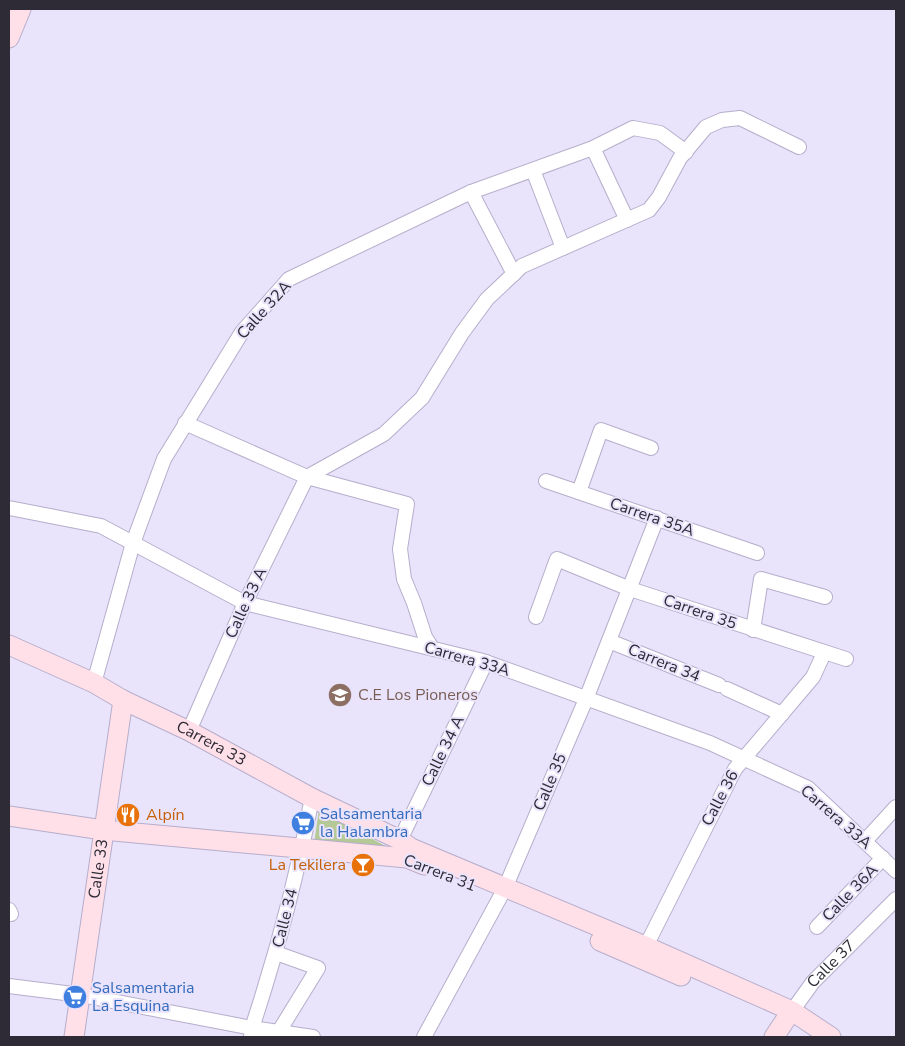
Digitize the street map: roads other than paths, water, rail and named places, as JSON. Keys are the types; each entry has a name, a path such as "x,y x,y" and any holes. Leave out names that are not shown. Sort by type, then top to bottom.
{"main road":[{"path":"9,38 21,9"},
{"name":"Carrera 33","path":"9,645 94,682 123,700 189,730 312,798 406,844"},
{"name":"Calle 33","path":"74,1037 123,700"},
{"name":"Carrera 31","path":"9,816 103,830 407,858 503,893 789,1015 832,1037"},
{"name":"Carrera 31","path":"406,844 503,893"},
{"name":"Carrera 31","path":"789,1015 812,1037"},
{"name":"Calle 37","path":"774,1037 789,1015"}],"street":[{"path":"307,477 384,434 422,398 462,333 487,299 522,266 649,210 659,197 680,158 706,127 722,120 740,118 798,147"},
{"name":"Calle 32A","path":"94,682 133,543 164,459 242,332 289,279 471,192 593,148 633,128 660,133 686,152"},
{"path":"593,148 627,220"},
{"path":"533,170 563,248"},
{"path":"471,192 514,274"},
{"path":"185,423 307,477 407,504 400,549 404,579 425,637 432,648"},
{"path":"579,492 601,430 651,448"},
{"name":"Calle 33 A","path":"189,730 245,603 307,477"},
{"name":"Carrera 35A","path":"546,481 757,553"},
{"name":"Carrera 33A","path":"9,508 101,526 245,603 486,662 710,743 808,788 896,871"},
{"name":"Calle 35","path":"424,1037 503,893 586,698 657,518"},
{"name":"Carrera 35","path":"536,617 557,559 630,589 846,659"},
{"path":"753,630 762,578 825,597"},
{"name":"Carrera 34","path":"609,641 723,687 782,714"},
{"name":"Calle 36","path":"642,953 735,769 813,678 824,653"},
{"name":"Calle 34 A","path":"406,844 486,662"},
{"name":"Calle 34","path":"252,1033 276,953 303,848 312,798"},
{"name":"Calle 36A","path":"865,841 896,807"},
{"name":"Calle 36A","path":"817,927 883,858"},
{"name":"Calle 37","path":"789,1015 813,982 896,899"},
{"path":"276,953 318,968 278,1033"},
{"path":"9,986 81,995 252,1033 278,1033 313,1037"}],"place":[{"name":"C.E Los Pioneros","path":"340,695"},
{"name":"Alpín","path":"128,815"},
{"name":"Salsamentaria la Halambra","path":"303,823"},
{"name":"La Tekilera","path":"363,865"},
{"name":"Salsamentaria La Esquina","path":"75,997"}]}
